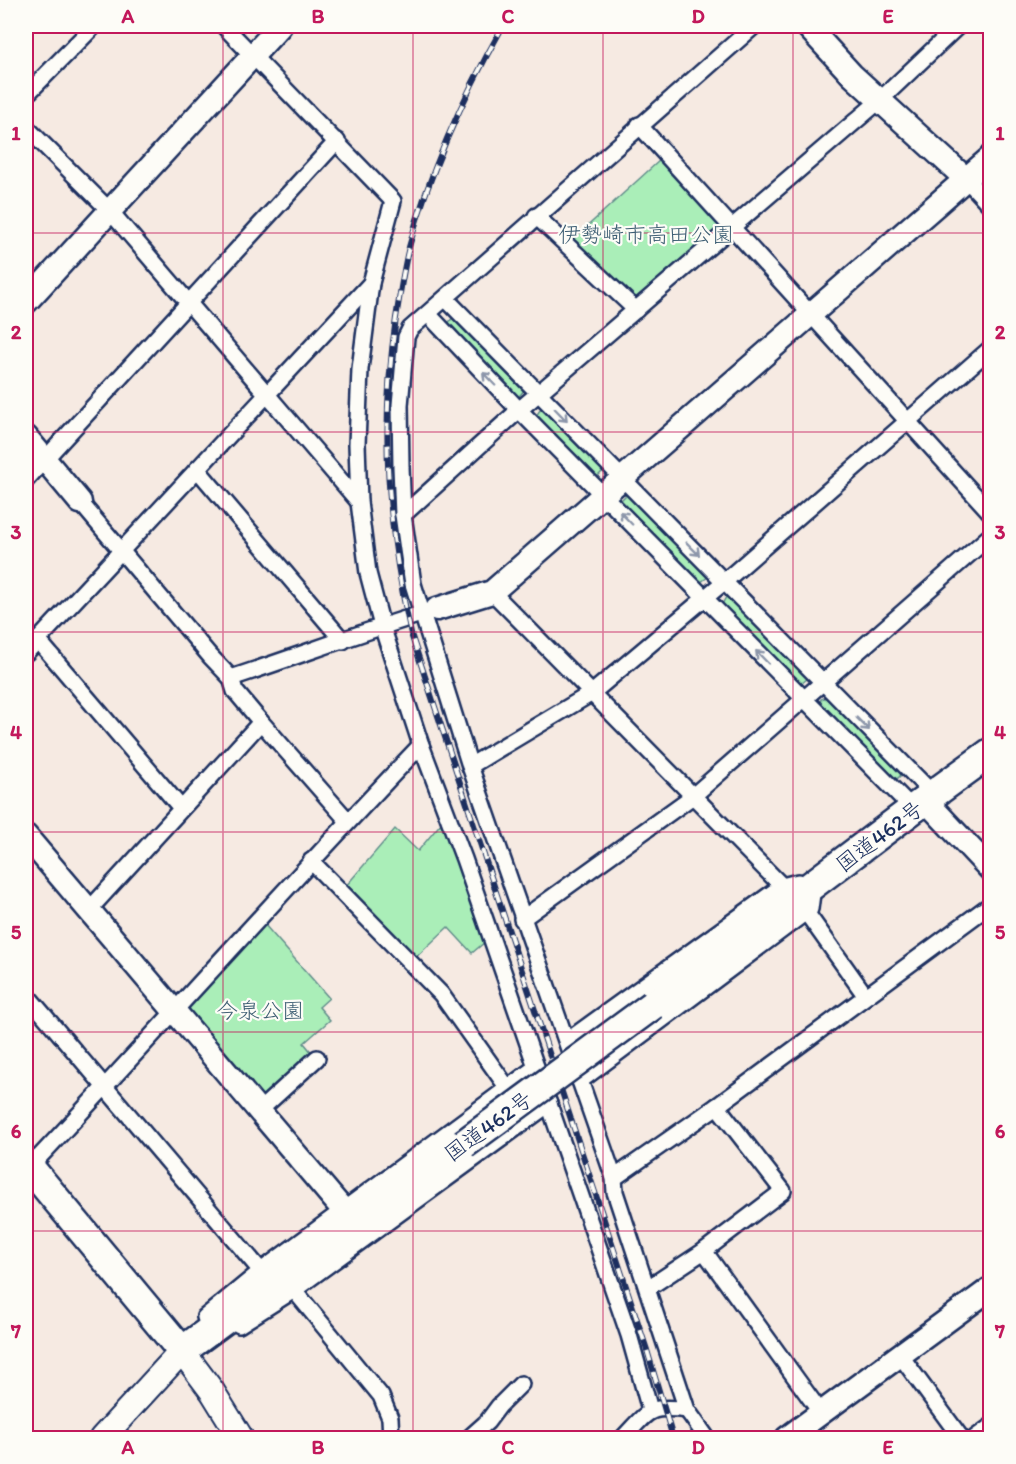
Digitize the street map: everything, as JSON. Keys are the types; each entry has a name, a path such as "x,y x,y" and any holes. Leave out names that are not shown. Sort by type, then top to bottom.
{"highway":[{"name":"国道462号","path":"182,1351 653,1005 809,899 924,802 990,753"},
{"path":"27,1165 182,1351"}],"main road":[{"path":"102,1438 182,1351 212,1391 241,1438"}],"street":[{"path":"26,95 94,26"},
{"path":"224,26 393,201 371,283 360,369 357,444 359,502 368,573 382,626 421,745 464,859 629,1335 650,1410"},
{"path":"26,302 280,26"},
{"path":"707,1438 687,1410 615,1192 614,1178 470,766 429,611 413,584 403,515 400,405 406,337 410,329 754,26"},
{"path":"807,26 852,75 966,179 990,206"},
{"path":"403,515 519,410 879,101 958,26"},
{"path":"639,125 990,512"},
{"path":"26,127 110,211 359,502"},
{"path":"26,480 337,141"},
{"path":"231,678 382,626 492,592 990,158"},
{"path":"536,216 636,310"},
{"path":"26,653 371,283"},
{"path":"446,299 725,581 822,683 924,802 990,869"},
{"path":"428,315 803,699 924,802"},
{"path":"470,766 592,693 725,581 990,349"},
{"path":"26,437 231,678 235,691 348,821"},
{"path":"197,469 343,641"},
{"path":"522,919 693,796 990,536"},
{"path":"492,592 782,886"},
{"path":"38,640 182,808"},
{"path":"88,911 261,722"},
{"path":"27,1165 105,1087 311,861 421,745"},
{"path":"26,836 344,1211"},
{"path":"311,861 441,994 507,1087"},
{"path":"567,1041 782,886 798,882 865,995"},
{"path":"580,1081 809,899"},
{"path":"614,1178 717,1106 990,905"},
{"path":"26,994 261,1271"},
{"path":"260,1110 317,1058"},
{"path":"536,1067 261,1271 205,1317 209,1332 216,1340 294,1290 549,1104"},
{"path":"648,1288 704,1251 783,1191 717,1106"},
{"path":"704,1251 821,1413"},
{"path":"787,1438 990,1289"},
{"path":"294,1290 381,1396 390,1418 391,1438"},
{"path":"900,1355 961,1438"},
{"path":"470,1438 521,1384"},
{"path":"623,1438 650,1410 664,1407 687,1410"},
{"path":"975,1438 990,1427"}],"green space":[{"name":"伊勢崎市高田公園","path":"660,160 719,223 718,230 639,301 632,301 570,242"},
{"path":"453,317 458,318 525,389 517,399 447,325"},
{"path":"540,410 547,410 602,464 603,471 596,478 536,421"},
{"path":"626,495 632,495 707,571 708,577 698,584 621,505 621,500"},
{"path":"726,597 732,598 807,674 807,679 801,684 793,682 720,608"},
{"path":"827,697 834,700 901,767 902,774 898,778 893,780 821,711 821,699"},
{"path":"442,822 485,942 472,953 448,927 413,960 345,887 395,829 418,851"},
{"name":"今泉公園","path":"264,924 329,998 319,1007 330,1020 304,1043 313,1054 264,1098 258,1097 188,1017 188,1008"}],"railway":[{"path":"503,26 449,134 417,218 407,256 396,318 388,399 387,438 391,516 411,634 647,1350 673,1438"}]}
